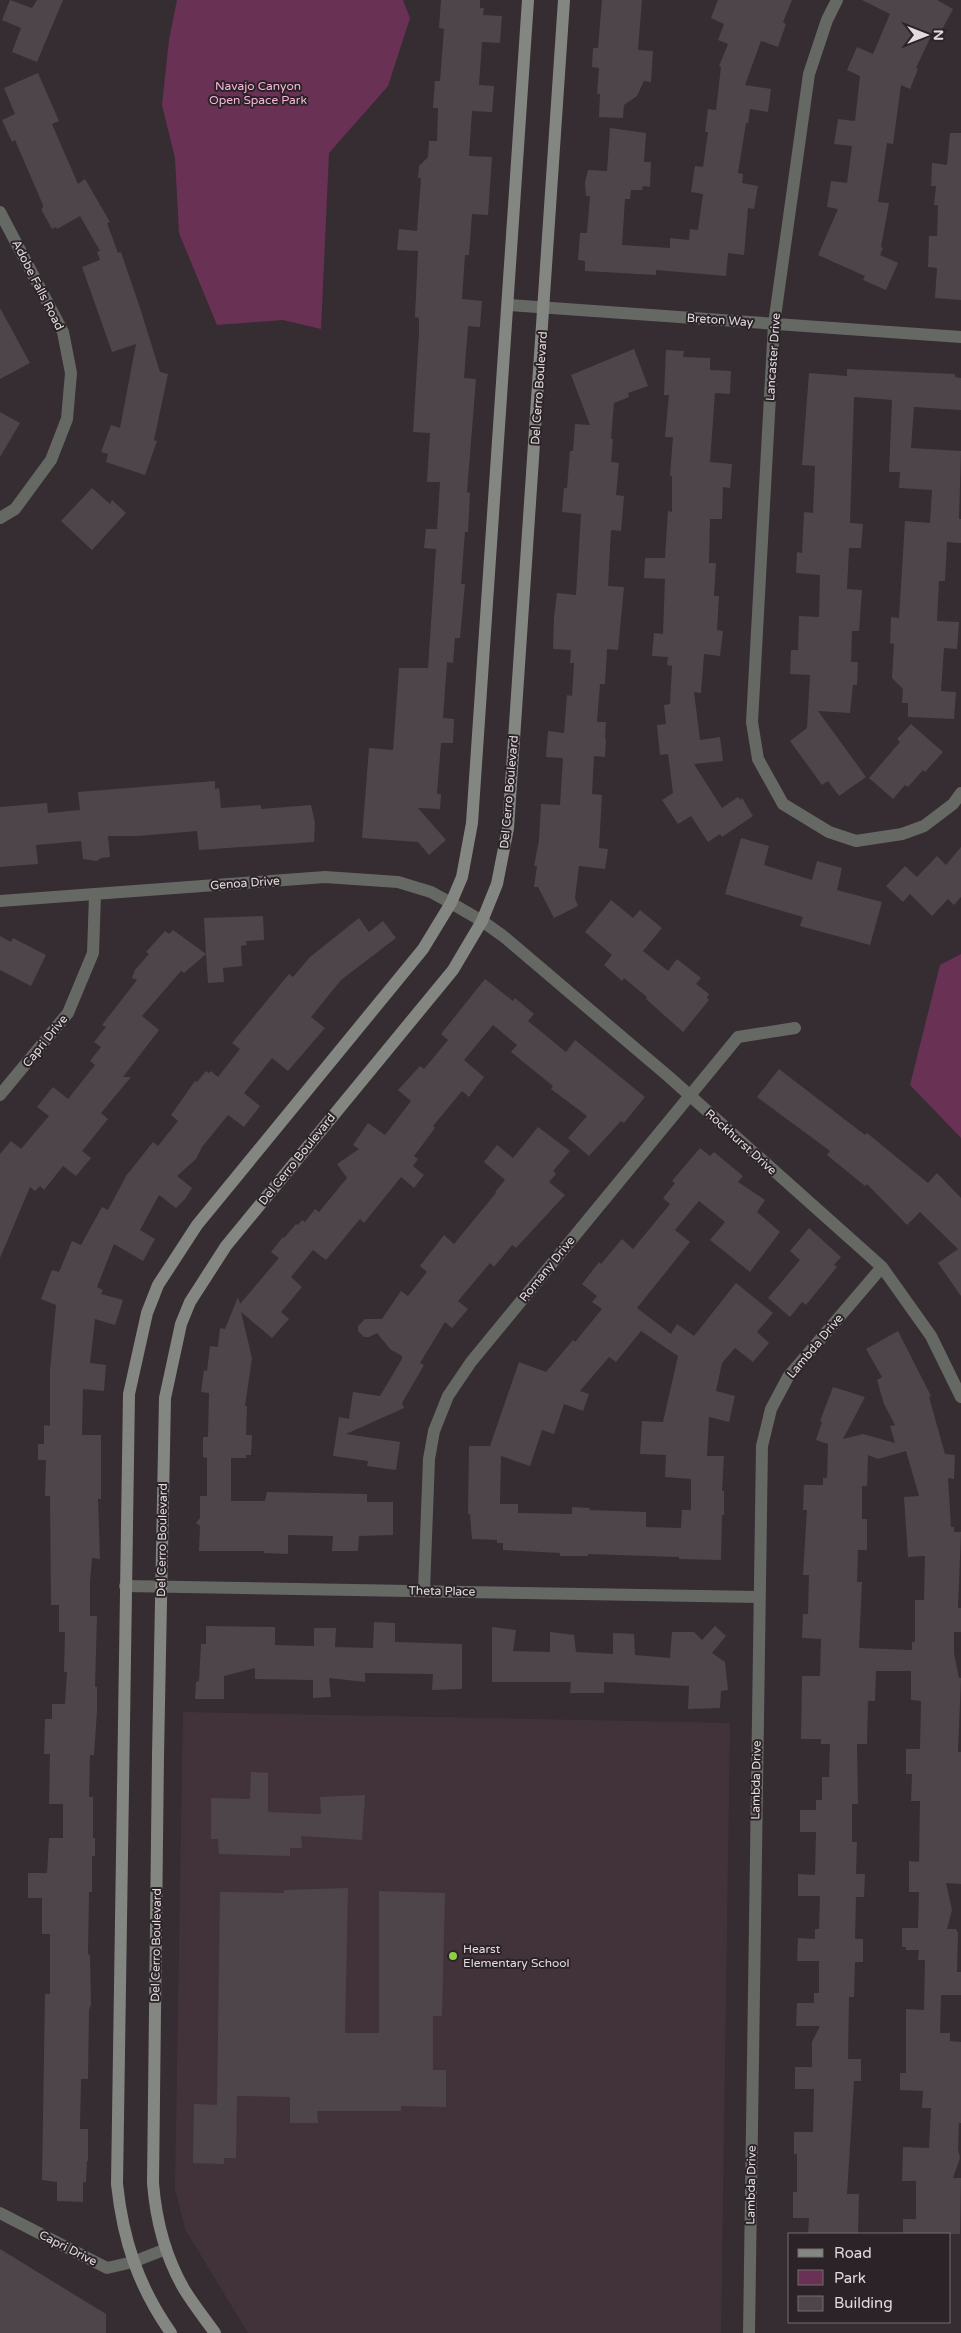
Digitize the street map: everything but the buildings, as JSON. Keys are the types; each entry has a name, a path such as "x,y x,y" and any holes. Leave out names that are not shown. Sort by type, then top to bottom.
{"street":[{"path":"171,2333 153,2308 133,2262 120,2220 116,2184 129,1394 147,1313 158,1286 197,1225 423,949 451,903 464,872 472,823 509,305 528,0"},
{"name":"Del Cerro Boulevard","path":"215,2333 184,2290 166,2249 156,2214 153,2183 165,1398 181,1324 190,1302 226,1246 453,970 482,921 497,884 508,828 545,308 564,0"},
{"name":"Lancaster Drive","path":"837,0 827,20 809,74 774,324 752,722 758,759 783,804 829,832 856,841 902,834 924,826 953,804 961,793"},
{"name":"Adobe Falls Road","path":"0,212 63,332 71,373 67,419 51,460 15,509 0,518"},
{"name":"Breton Way","path":"509,305 961,337"},
{"name":"Genoa Drive","path":"0,901 326,878 398,882 431,892 482,921"},
{"name":"Capri Drive","path":"0,1095 68,1013 94,953 95,895"},
{"name":"Rockhurst Drive","path":"482,921 689,1095 882,1267 931,1336 961,1397"},
{"name":"Romany Drive","path":"424,1590 429,1459 434,1431 448,1396 471,1362 738,1037 795,1028"},
{"name":"Lambda Drive","path":"749,2333 758,1597 762,1446 771,1410 788,1377 882,1267"},
{"name":"Theta Place","path":"125,1586 758,1597"},
{"name":"Capri Drive","path":"0,2213 106,2268 133,2262 166,2249"}],"shaded area":[{"name":"Hearst Elementary School","path":"183,1712 730,1723 721,2333 248,2333 185,2229 175,2189"}],"green space":[{"name":"Navajo Canyon Open Space Park","path":"177,0 403,0 410,18 388,86 329,153 321,329 283,320 217,325 179,233 175,158 162,105 169,40"},
{"path":"961,954 961,1138 910,1085 940,965"}],"place":[{"name":"Hearst Elementary School","path":"453,1956"}]}
